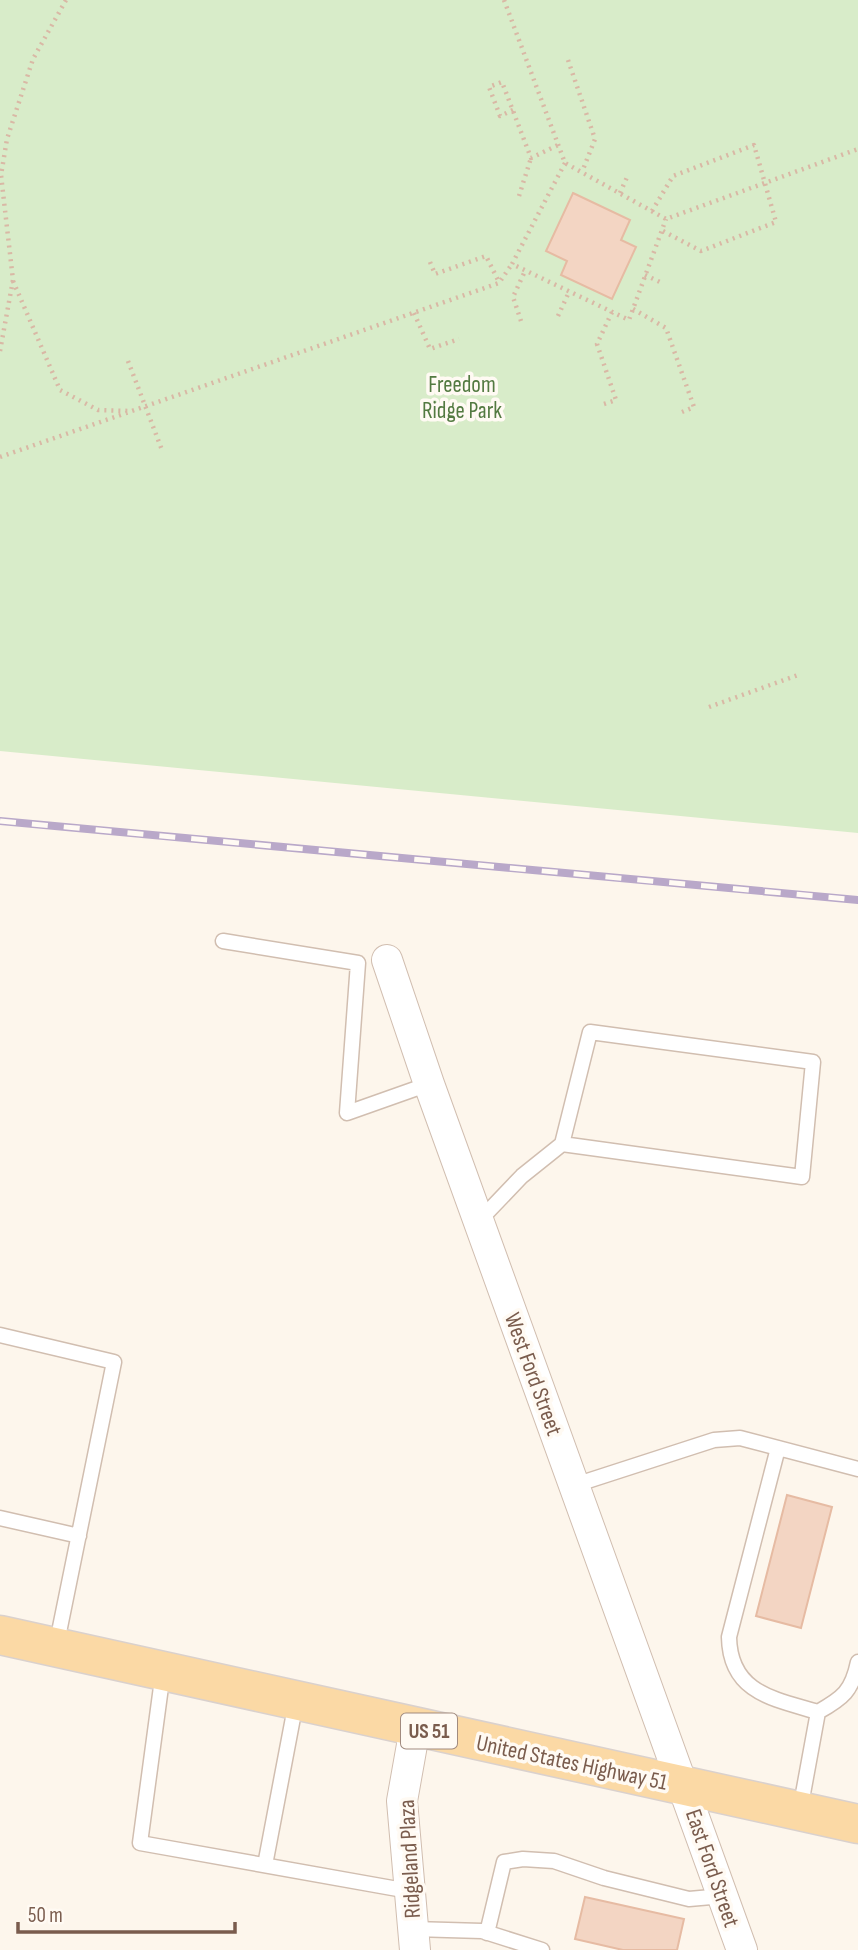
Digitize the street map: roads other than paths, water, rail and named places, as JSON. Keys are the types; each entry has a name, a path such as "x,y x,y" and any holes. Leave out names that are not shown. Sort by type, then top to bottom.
{"main road":[{"name":"United States Highway 51","path":"0,1635 858,1825"}],"street":[{"name":"West Ford Street","path":"372,962 429,1084 684,1786"},
{"name":"Ridgeland Plaza","path":"414,1939 402,1801 415,1728"},
{"name":"East Ford Street","path":"684,1786 742,1950"}],"lane":[{"path":"223,941 372,962 347,1113 429,1084"},
{"path":"479,1221 522,1176 562,1144 590,1032 813,1062 802,1177 562,1144"},
{"path":"0,1335 114,1362 56,1648"},
{"path":"575,1485 714,1440 740,1438 858,1469"},
{"path":"778,1448 729,1637 729,1649 747,1683 755,1691 818,1712 838,1700 854,1683 858,1662"},
{"path":"0,1518 79,1536"},
{"path":"163,1672 140,1843 409,1891"},
{"path":"265,1865 296,1701"},
{"path":"799,1812 818,1712"},
{"path":"487,1933 504,1862 523,1859 554,1861 604,1878 689,1899 723,1896"},
{"path":"414,1939 487,1933 542,1950"}],"railway":[{"path":"0,821 858,900"}],"park label":[{"name":"Freedom Ridge Park","path":"462,397"}]}
